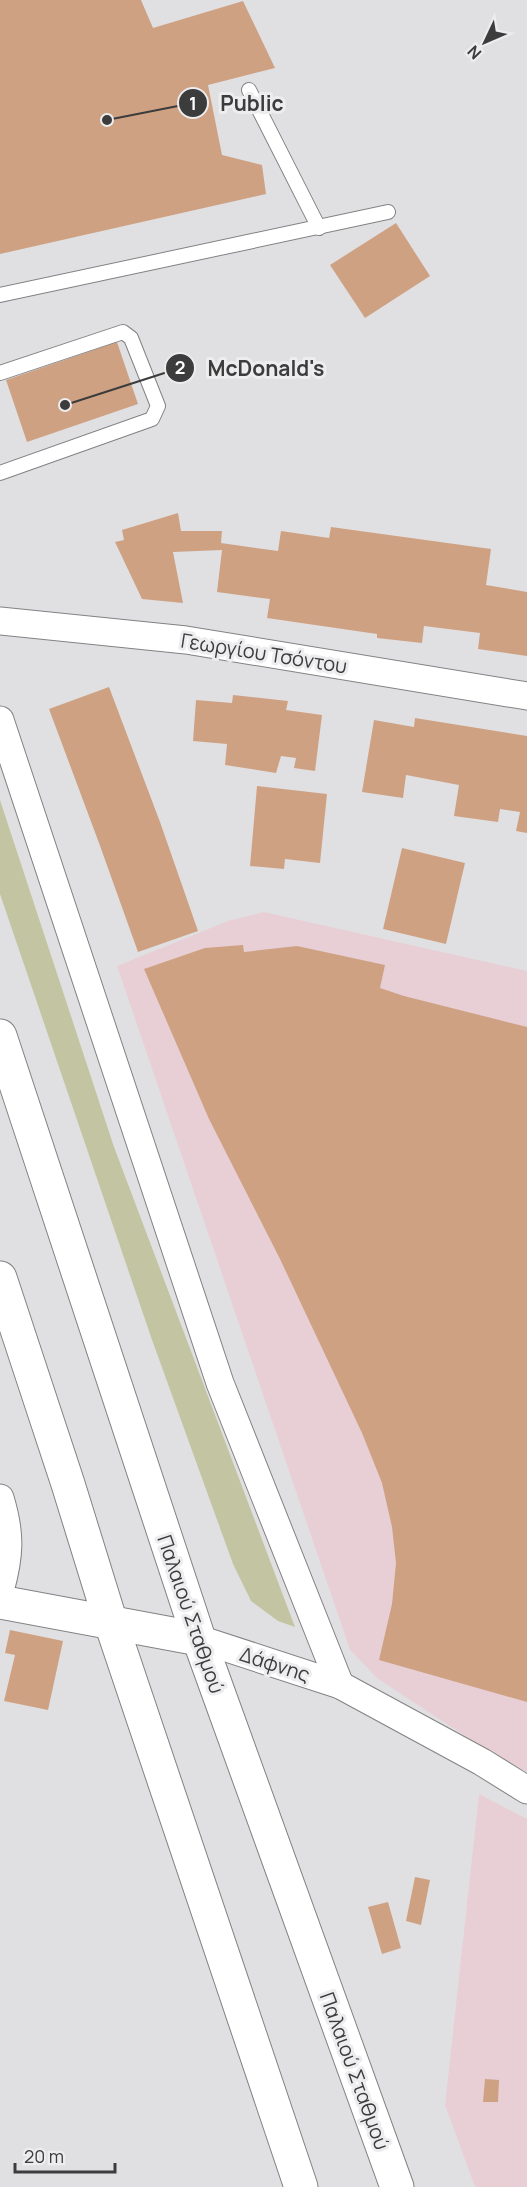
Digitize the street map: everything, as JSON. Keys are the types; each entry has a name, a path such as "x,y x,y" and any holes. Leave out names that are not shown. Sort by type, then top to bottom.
{"main road":[{"name":"Παλαιού Σταθμού","path":"0,1036 199,1640 395,2182"},
{"path":"0,1278 111,1623 301,2187"},
{"name":"Δάφνης","path":"0,1602 199,1640"}],"street":[{"name":"Γεωργίου Τσόντου","path":"0,621 186,640 527,696"},
{"path":"0,720 220,1383 340,1685"},
{"path":"0,1498 7,1520 9,1538 6,1569 0,1591"},
{"name":"Δάφνης","path":"199,1640 340,1685 482,1762 527,1790"}],"lane":[{"path":"249,90 319,228"},
{"path":"0,295 388,212"},
{"path":"0,373 123,332 131,338 158,406 152,419 0,473"}],"shaded area":[{"path":"264,912 527,971 527,1772 468,1738 377,1678 350,1650 117,966 228,921"},
{"path":"479,1794 527,1819 527,2187 475,2187 445,2105"}],"green space":[{"path":"0,800 114,1147 295,1627 278,1621 251,1601 233,1564 151,1337 0,894"}],"building":[{"path":"0,0 141,0 153,28 243,1 275,68 208,85 222,155 262,165 266,194 0,254"},
{"path":"396,223 430,276 365,318 330,265"},
{"path":"117,342 138,404 27,442 6,380"},
{"path":"178,513 181,531 222,531 221,543 278,551 281,531 329,538 331,527 491,549 486,585 527,592 527,656 478,649 480,633 424,626 422,643 377,638 377,634 267,618 270,599 217,592 222,550 173,552 183,603 142,599 115,542 124,540 122,530"},
{"path":"109,687 198,931 138,952 49,709"},
{"path":"233,695 288,701 286,710 322,715 315,771 294,768 296,758 281,756 276,773 225,765 227,744 193,741 196,700 232,703"},
{"path":"415,718 527,736 527,833 516,831 520,812 500,809 498,822 454,816 459,785 406,775 403,798 362,792 374,720 414,727"},
{"path":"257,786 327,794 320,863 285,859 284,869 250,866"},
{"path":"402,848 465,863 446,944 383,929"},
{"path":"243,945 244,952 297,946 385,965 380,988 527,1027 527,1702 379,1660 392,1604 396,1563 392,1527 382,1483 362,1433 280,1259 209,1119 144,969 205,948"},
{"path":"10,1630 63,1641 48,1710 4,1701 15,1655 5,1653"},
{"path":"415,1877 430,1880 421,1925 406,1921"},
{"path":"388,1902 401,1948 382,1954 368,1907"},
{"path":"485,2079 499,2080 498,2102 483,2102"}],"place":[{"name":"Public","path":"107,120"},
{"name":"McDonald's","path":"65,405"}]}
